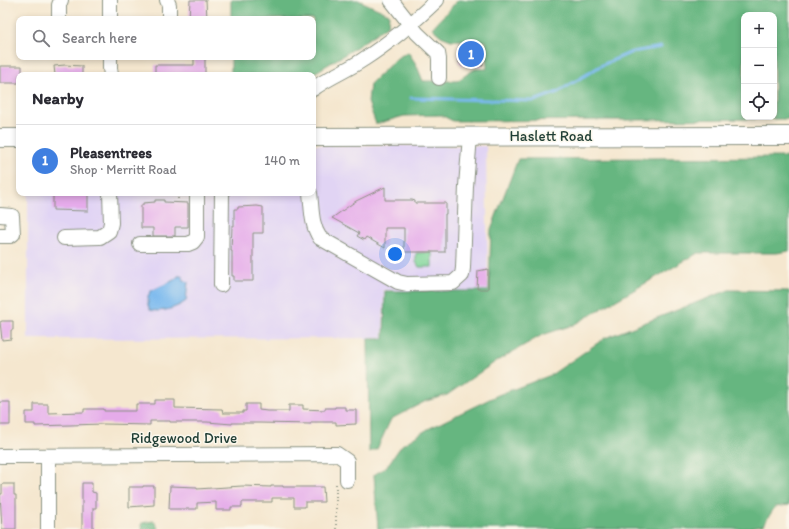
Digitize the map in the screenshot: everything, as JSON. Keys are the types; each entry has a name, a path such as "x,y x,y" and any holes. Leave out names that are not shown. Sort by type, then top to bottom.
{"main road":[{"name":"Haslett Road","path":"316,137 789,136"},
{"path":"0,138 16,138"}],"street":[{"path":"59,16 59,5 61,0"},
{"path":"110,0 110,16"},
{"path":"166,0 169,5 169,16"},
{"path":"391,0 417,33 438,53 439,78"},
{"path":"316,87 364,59 411,24 437,0"},
{"path":"310,196 313,224 320,238 398,282 407,284 453,284 462,275 463,268 466,186 470,136"},
{"path":"64,238 100,237 109,231 111,222 110,196"},
{"path":"140,244 188,244 193,242 197,237 197,196"},
{"path":"221,285 222,196"},
{"path":"0,215 12,216 14,231 10,236 0,236"},
{"name":"Ridgewood Drive","path":"0,456 337,454 347,461 342,479"},
{"path":"48,456 48,529"}],"path":[{"path":"336,529 342,479"}],"shaded area":[{"path":"316,145 486,146 488,291 384,290 383,338 28,339 28,196 316,196"}],"green space":[{"path":"231,0 358,0 389,14 388,25 352,50 316,72 231,72 231,60 316,60 316,16 231,16"},
{"path":"458,0 789,0 789,119 777,119 777,12 741,12 741,119 453,121 441,115 404,116 376,124 368,102 370,84 397,58 408,52 416,64 423,81 457,81 475,69 487,69 486,41 451,40 441,36 432,28"},
{"path":"789,157 789,251 777,253 698,253 573,325 542,335 495,362 447,395 426,401 391,419 377,449 369,452 368,339 384,339 385,291 489,291 491,229 518,159"},
{"path":"432,252 432,267 419,267 416,262 416,253"},
{"path":"729,290 789,291 789,505 775,507 763,525 742,529 378,529 374,475 387,466 402,445 428,429 498,395 551,375 605,338"},
{"path":"154,521 159,529 141,529 142,523"}],"water":[{"path":"178,276 182,276 184,280 188,282 186,301 169,309 159,311 150,310 148,305 148,296 151,291 174,280"}],"building":[{"path":"190,0 206,0 207,16 189,16"},
{"path":"459,45 483,45 483,66 461,65 462,63 459,63"},
{"path":"194,60 205,60 205,72 155,72 155,65 194,65"},
{"path":"0,66 22,66 22,72 16,72 16,83 0,83"},
{"path":"54,66 82,66 82,72 55,72"},
{"path":"385,187 385,200 412,200 415,201 415,203 446,203 445,252 404,252 404,228 385,228 385,248 366,237 364,240 357,236 359,233 332,218 356,201"},
{"path":"53,196 88,196 88,211 53,210"},
{"path":"155,200 188,203 188,227 175,227 175,236 153,236 153,228 141,228 141,205 143,205 143,203 155,202"},
{"path":"238,207 263,207 263,233 253,233 253,281 234,281 234,276 232,276 231,251 232,226 234,226 234,209 238,209"},
{"path":"488,269 488,289 477,289 478,271"},
{"path":"13,321 11,339 2,340 0,322"},
{"path":"155,400 175,400 175,408 222,409 223,413 243,413 243,411 246,411 246,404 259,404 259,410 267,411 289,411 289,405 303,405 303,409 325,410 325,408 345,407 345,410 356,410 356,424 336,425 336,422 311,422 311,424 232,424 150,421 150,425 104,424 35,426 35,424 26,424 26,412 34,412 34,404 48,404 48,413 84,412 84,409 104,409 104,411 136,411 136,404 155,404"},
{"path":"0,402 10,402 10,425 0,425"},
{"path":"82,483 92,483 92,492 96,493 96,508 93,508 93,529 82,529"},
{"path":"2,484 14,484 14,495 16,495 16,529 2,529 0,494 2,494"},
{"path":"154,486 154,505 129,507 129,487"},
{"path":"170,486 197,487 197,489 242,486 323,487 324,502 305,502 305,507 294,507 294,498 272,498 272,502 242,502 242,507 231,507 231,510 216,510 216,502 197,503 197,509 169,509"}],"waterway":[{"path":"411,98 534,101 558,92 602,65 632,52 661,47"}],"place":[{"name":"Pleasentrees","path":"471,54"}]}
